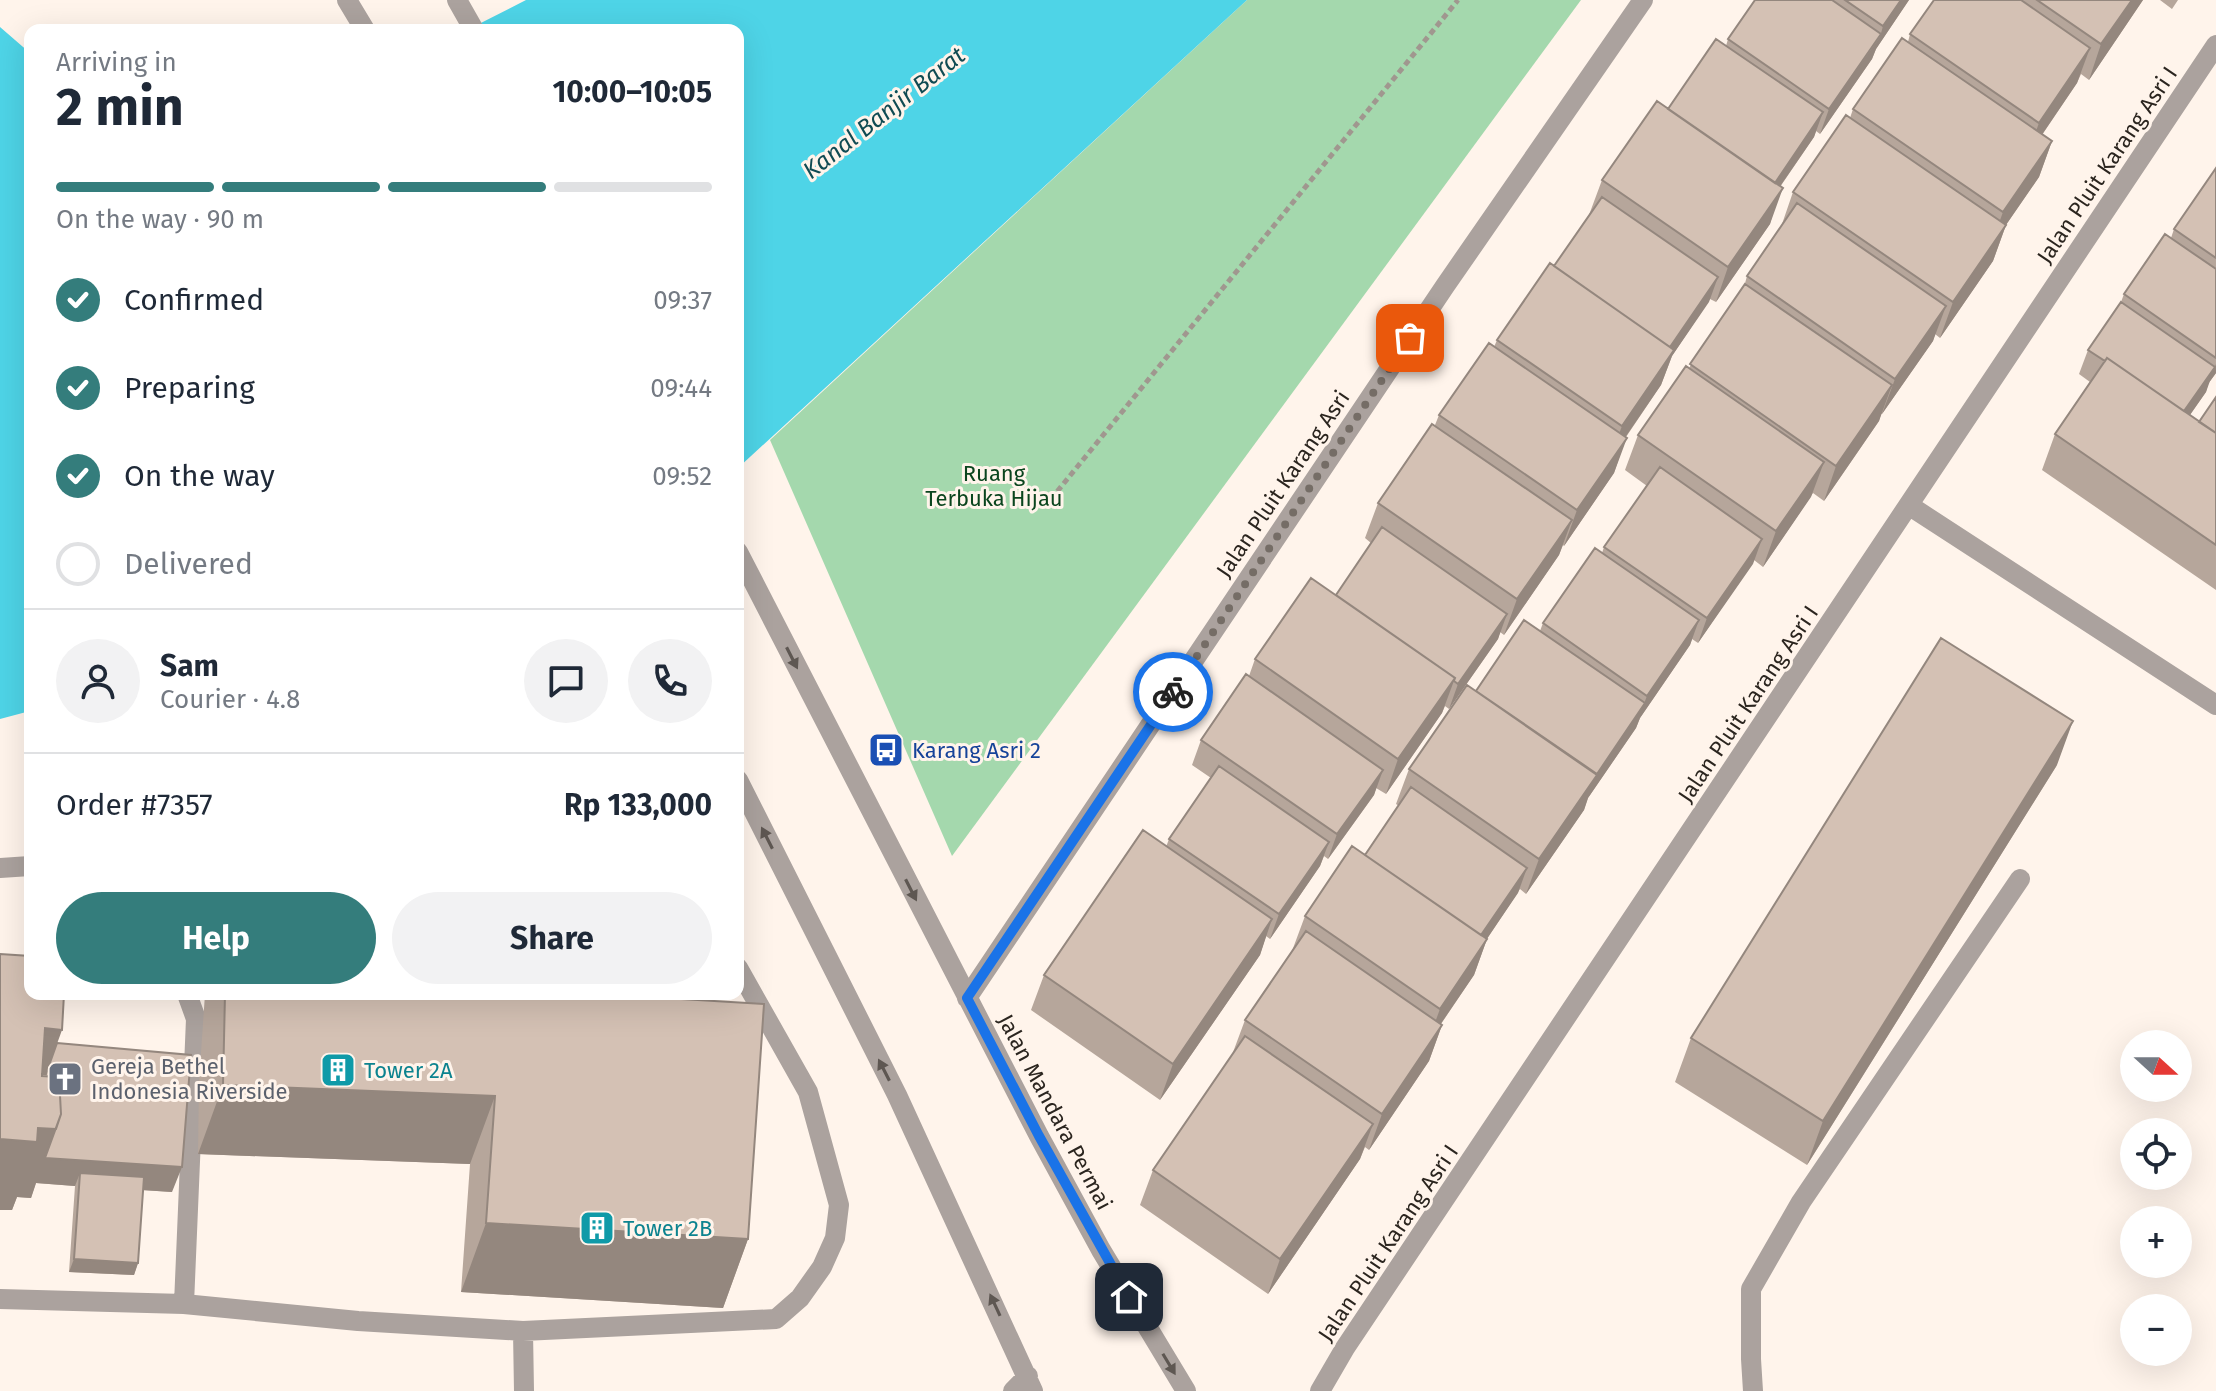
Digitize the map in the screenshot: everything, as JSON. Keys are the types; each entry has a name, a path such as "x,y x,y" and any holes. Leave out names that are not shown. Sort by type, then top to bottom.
{"street":[{"path":"347,0 361,24"},
{"path":"457,0 471,24"},
{"name":"Jalan Pluit Karang Asri","path":"967,998 1436,300 1643,0"},
{"name":"Jalan Pluit Karang Asri I","path":"1320,1391 1345,1348 2216,45"},
{"path":"1910,506 2216,705"},
{"name":"Jalan Mandara Permai","path":"744,564 967,998 1094,1237 1186,1391"},
{"path":"744,792 897,1095 1030,1383 1013,1391"},
{"path":"0,868 24,866"},
{"path":"1753,1391 1751,1289 1801,1202 2020,879"},
{"path":"0,1299 184,1304 358,1321 523,1331 776,1319 800,1298 822,1267 835,1238 839,1205 808,1092 744,979"},
{"path":"184,1304 196,1019 189,1000"},
{"path":"523,1331 524,1391"}],"path":[{"path":"1051,499 1458,0"}],"green space":[{"name":"Ruang Terbuka Hijau","path":"1247,0 1581,0 952,856 770,440"}],"water":[{"name":"Kanal Banjir Barat","path":"526,0 1247,0 744,462 744,24 479,24"},
{"path":"0,27 24,48 24,713 0,719"}],"building":[{"path":"1755,0 1832,0 1881,34 1829,109 1728,39"},
{"path":"1845,0 1901,0 1883,26"},
{"path":"1934,0 2021,0 2090,48 2039,123 1910,34"},
{"path":"2037,0 2132,0 2101,44"},
{"path":"1902,38 2052,141 2003,212 1853,109"},
{"path":"1716,39 1823,112 1775,183 1668,109"},
{"path":"1657,101 1783,188 1728,267 1602,180"},
{"path":"1846,115 2006,225 1953,302 1793,192"},
{"path":"2216,168 2216,258 2174,229"},
{"path":"1602,197 1718,277 1670,347 1554,266"},
{"path":"1797,203 1946,306 1895,379 1747,276"},
{"path":"2165,234 2216,269 2216,358 2124,294"},
{"path":"1550,263 1674,350 1622,426 1497,340"},
{"path":"1745,284 1892,385 1836,466 1690,364"},
{"path":"2121,302 2215,367 2184,411 2107,358 2105,361 2088,350"},
{"path":"1489,343 1627,438 1577,510 1439,415"},
{"path":"2107,358 2216,433 2216,545 2055,434"},
{"path":"1686,366 1824,462 1776,531 1638,435"},
{"path":"2216,397 2216,433 2199,422"},
{"path":"1432,424 1572,520 1517,599 1378,503"},
{"path":"1660,467 1762,539 1707,618 1604,547"},
{"path":"1382,527 1507,614 1458,684 1455,678 1336,595"},
{"path":"1595,548 1699,620 1647,696 1543,623"},
{"path":"1311,578 1455,678 1398,759 1255,659"},
{"path":"1524,620 1645,703 1597,774 1476,691"},
{"path":"1941,638 2073,721 1823,1121 1691,1038"},
{"path":"1246,674 1383,770 1337,834 1201,740"},
{"path":"1467,685 1597,775 1539,859 1409,769"},
{"path":"1219,766 1329,842 1279,914 1169,839"},
{"path":"1411,787 1527,868 1481,935 1365,855"},
{"path":"1143,830 1272,919 1173,1064 1044,975"},
{"path":"1352,846 1487,939 1440,1009 1305,916"},
{"path":"1306,931 1442,1025 1382,1114 1245,1020"},
{"path":"0,954 24,956 24,1000 64,1000 62,1030 45,1028 42,1076 59,1077 61,1114 56,1129 38,1128 37,1142 0,1139"},
{"path":"225,1000 698,1000 764,1004 748,1239 486,1223 495,1096 223,1085"},
{"path":"1245,1036 1373,1124 1280,1259 1153,1170"},
{"path":"57,1043 191,1055 182,1167 45,1158 61,1114 59,1077 42,1074 46,1074"},
{"path":"80,1173 144,1177 138,1263 74,1259"}],"way so far":[{"path":"1173,692 1410,338"}],"place":[{"name":"Karang Asri 2","path":"886,750"},
{"name":"Tower 2A","path":"338,1070"},
{"name":"Gereja Bethel Indonesia Riverside","path":"65,1079"},
{"name":"Tower 2B","path":"597,1228"}],"route":[{"path":"1129,1297 1039,1136 967,998 1173,692"}]}
